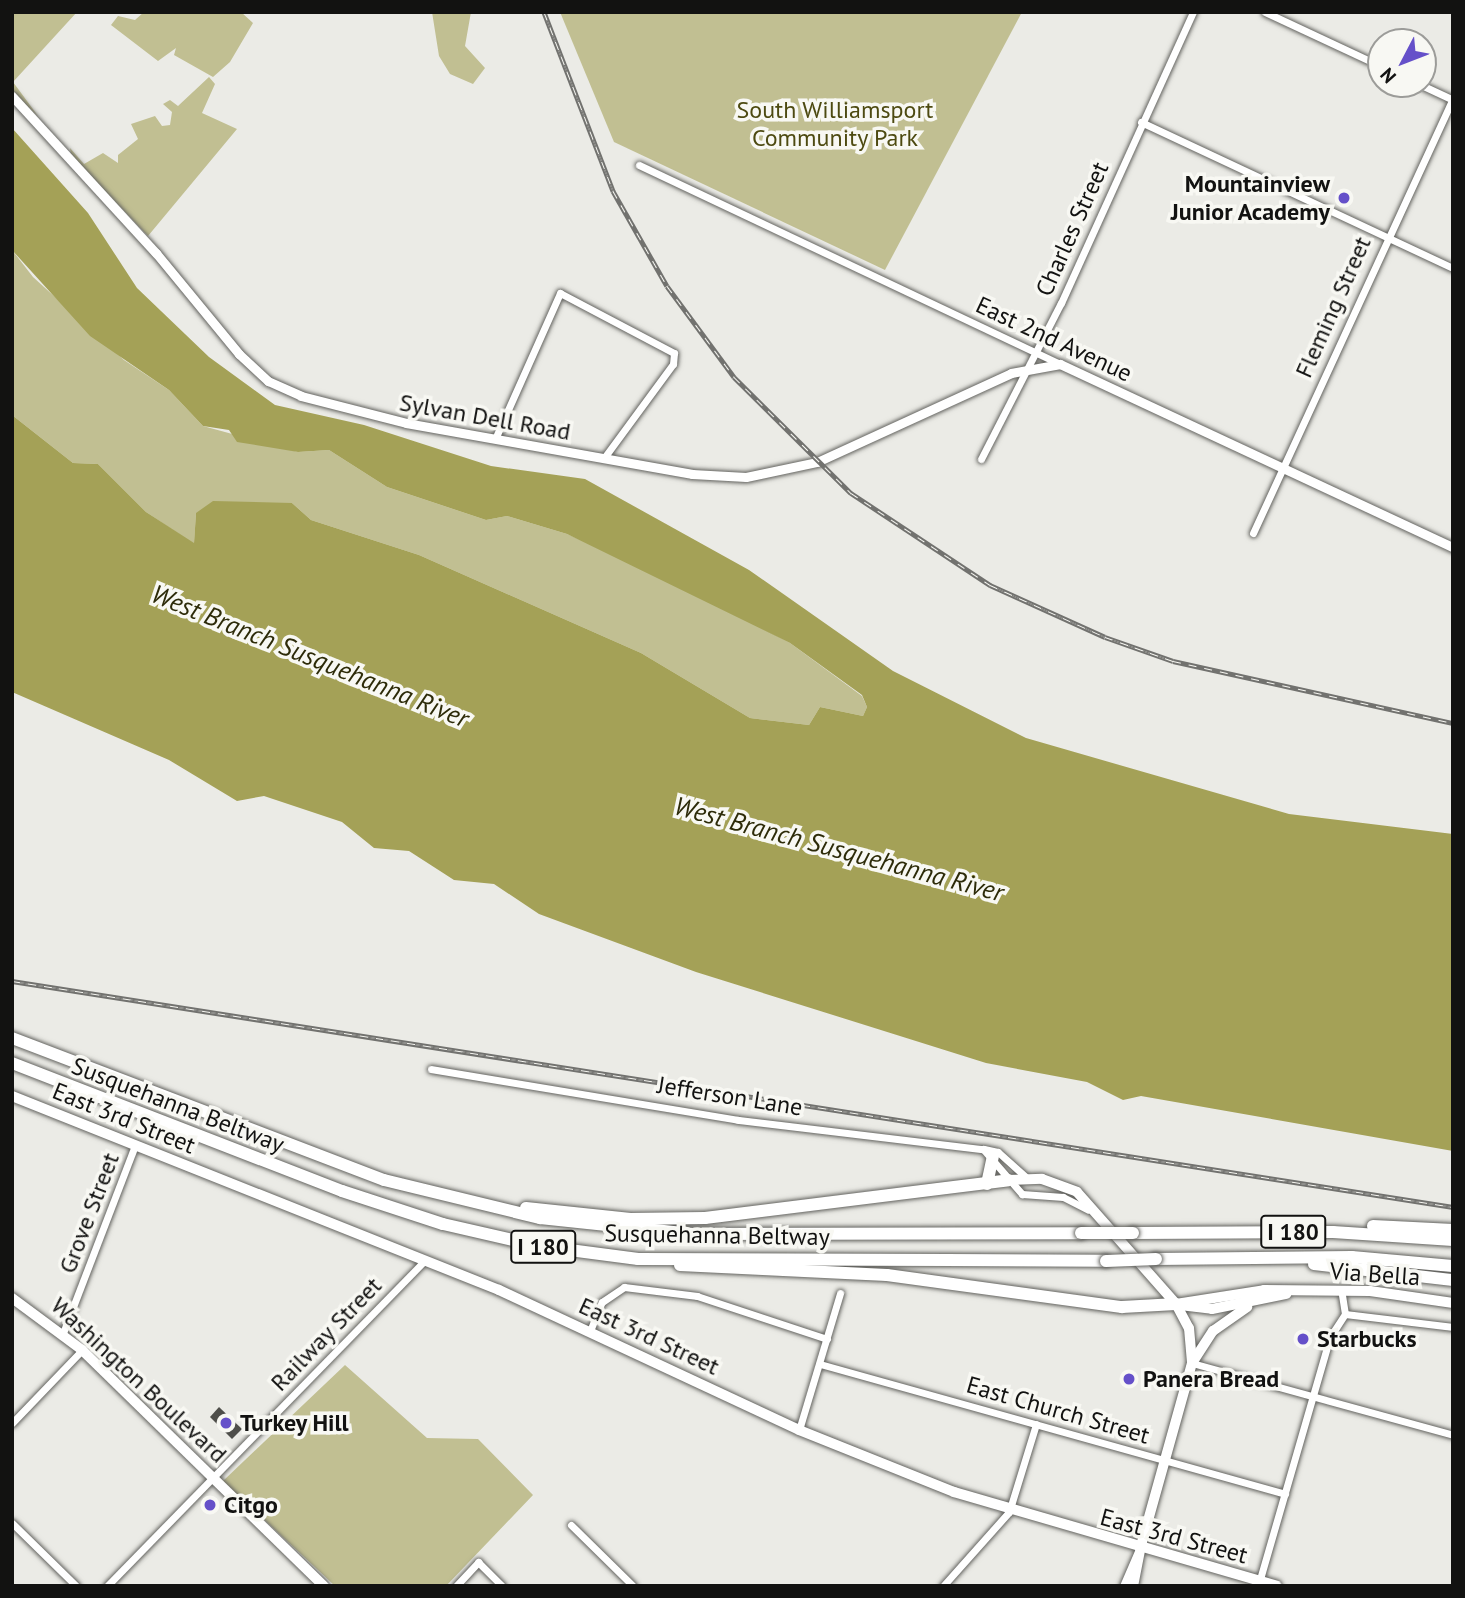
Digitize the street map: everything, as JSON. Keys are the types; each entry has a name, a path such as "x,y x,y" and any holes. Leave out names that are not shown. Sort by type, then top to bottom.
{"highway":[{"name":"Susquehanna Beltway","path":"12,1038 425,1193 540,1219 649,1232 1256,1232 1453,1240"},
{"name":"Susquehanna Beltway","path":"12,1063 342,1191 443,1224 539,1246 638,1259 1105,1261 1352,1256 1453,1266"},
{"path":"987,1184 988,1152"},
{"path":"425,1193 575,1215 664,1220 1009,1180"},
{"path":"1256,1232 1369,1226 1453,1230"},
{"path":"1237,1258 1453,1280"},
{"path":"638,1259 887,1275 1122,1307 1176,1304"}],"main road":[{"name":"East 3rd Street","path":"12,1096 425,1260 590,1331 799,1430 1009,1512 1277,1586"},
{"path":"1009,1180 1027,1178 1072,1189 1176,1304 1189,1328 1192,1363 1140,1549"},
{"name":"Via Bella","path":"1176,1304 1209,1296 1341,1290 1453,1303"},
{"name":"Via Bella","path":"1176,1304 1212,1309 1264,1301 1294,1292"},
{"name":"Washington Boulevard","path":"12,1298 63,1333 82,1350 324,1586"},
{"path":"1192,1363 1225,1320 1264,1301"}],"street":[{"name":"Charles Street","path":"981,459 1037,352 1193,12"},
{"path":"1265,12 1367,59"},
{"path":"1437,92 1453,100"},
{"name":"Sylvan Dell Road","path":"12,96 268,382 371,416 723,477 767,475 825,459 1027,367 1060,364"},
{"name":"Fleming Street","path":"1253,533 1385,238 1453,100"},
{"path":"1141,121 1453,268"},
{"name":"East 2nd Avenue","path":"639,165 1453,547"},
{"path":"495,439 560,293 673,349 673,364 604,458"},
{"name":"Jefferson Lane","path":"431,1069 738,1120 988,1152"},
{"name":"Grove Street","path":"63,1333 135,1145"},
{"path":"988,1152 998,1152 1027,1178"},
{"path":"988,1152 1022,1194 1063,1197 1100,1218"},
{"name":"Railway Street","path":"107,1586 425,1260"},
{"path":"590,1331 602,1302 621,1288 697,1296 827,1339"},
{"path":"1341,1290 1345,1314"},
{"path":"799,1430 840,1293"},
{"path":"1345,1314 1453,1326"},
{"path":"1259,1583 1332,1329 1345,1314"},
{"path":"12,1423 82,1350"},
{"path":"1192,1363 1453,1435"},
{"name":"East Church Street","path":"820,1364 1285,1494"},
{"path":"943,1586 1009,1512 1035,1424"},
{"path":"12,1523 76,1586"},
{"path":"571,1525 633,1586"},
{"path":"1125,1586 1140,1549"},
{"path":"1133,1586 1140,1549"},
{"path":"456,1586 478,1562 502,1586"}],"green space":[{"path":"12,12 77,12 13,82 38,116 12,92"},
{"path":"144,12 241,12 253,23 230,62 213,77 174,55 176,48 158,61 111,25 118,16 135,20"},
{"path":"432,12 471,12 465,46 485,68 473,84 450,74 439,56"},
{"name":"South Williamsport Community Park","path":"560,12 1022,12 885,270 614,142"},
{"path":"209,77 215,84 202,113 237,129 148,236 71,155 70,148 84,164 103,153 118,163 118,155 138,139 131,124 155,116 162,126 170,125 172,112 163,104 170,100 178,106"},
{"path":"12,250 33,277 124,360 169,390 203,426 298,452 329,450 387,487 486,520 507,516 567,534 650,570 790,643 862,696 867,707 863,716 820,707 809,725 750,718 641,653 419,555 311,520 292,503 196,513 194,544 146,512 98,464 73,463 12,415"},
{"path":"345,1365 427,1438 478,1439 533,1495 446,1586 335,1586 223,1481"}],"water":[{"name":"West Branch Susquehanna River","path":"12,128 88,213 137,288 209,357 275,405 364,425 491,466 585,479 749,570 893,671 1026,738 1289,814 1453,834 1453,1151 1141,1096 1123,1100 1087,1082 986,1063 696,972 539,914 494,884 454,880 409,851 374,848 342,822 264,796 237,801 169,760 12,692 12,415 73,463 98,464 146,512 194,543 196,513 213,501 292,503 311,520 419,555 641,653 750,718 809,725 820,707 863,716 867,707 862,695 790,643 567,534 507,516 486,520 387,487 329,450 298,452 237,442 229,430 203,426 169,390 90,336 12,250"}],"building":[{"name":"Turkey Hill","path":"219,1407 242,1429 232,1439 210,1417"}],"railway":[{"path":"544,12 613,191 667,286 734,377 851,493 990,585 1105,637 1173,661 1453,723"},
{"path":"12,981 1453,1207"}],"place":[{"name":"Mountainview Junior Academy","path":"1344,198"},
{"name":"Starbucks","path":"1303,1339"},
{"name":"Panera Bread","path":"1129,1379"},
{"name":"Turkey Hill","path":"226,1423"},
{"name":"Citgo","path":"210,1505"}]}
